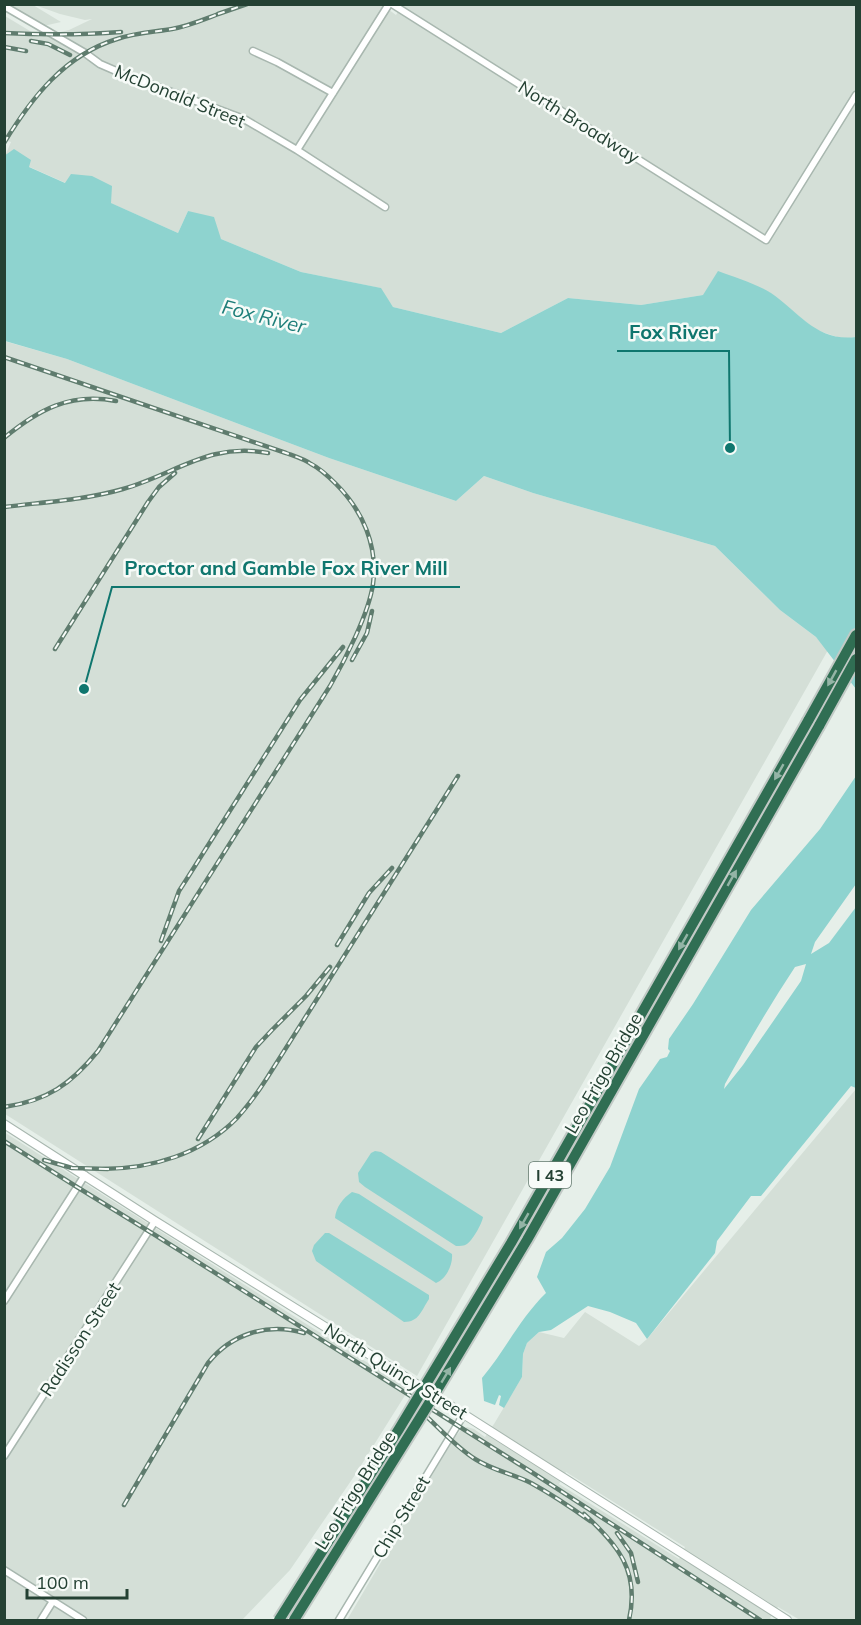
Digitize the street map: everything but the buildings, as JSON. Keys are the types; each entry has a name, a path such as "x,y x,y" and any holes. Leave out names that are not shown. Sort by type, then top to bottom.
{"highway":[{"name":"I 43","path":"279,1620 399,1430 511,1244 856,635"},
{"name":"Leo Frigo Bridge","path":"294,1620 428,1405 527,1240 856,659"},
{"path":"273,1620 303,1582"}],"street":[{"path":"297,150 390,4"},
{"name":"North Broadway","path":"390,4 766,240 856,95"},
{"name":"McDonald Street","path":"4,6 102,65 244,119 385,207"},
{"path":"253,51 333,93"},
{"name":"North Quincy Street","path":"4,1124 788,1620"},
{"path":"4,1301 85,1175"},
{"name":"Radisson Street","path":"4,1456 155,1221"},
{"name":"Chip Street","path":"339,1620 464,1414"},
{"path":"4,1570 83,1620"},
{"path":"41,1620 52,1601"}],"shaded area":[{"path":"381,4 396,15 403,4 856,5 856,337 843,339 816,330 769,292 703,295 641,305 568,298 501,333 393,307 380,288 301,272 221,239 188,211 178,233 5,156 11,142 5,140 5,16 40,37 69,30 92,19 85,20 60,14 35,5"},
{"path":"4,5 33,5 61,22 39,27"},
{"path":"4,341 67,359 329,458 456,501 484,476 533,493 715,546 780,610 816,637 828,650 417,1376 5,1114"},
{"path":"856,1089 856,1620 800,1620 778,1607 770,1618 774,1620 347,1620 454,1438 467,1427 485,1437 494,1424 522,1377 523,1354 527,1343 539,1332 564,1338 585,1312 639,1346","holes":["566,1472 685,1547 679,1559 559,1484"]},
{"path":"4,1132 409,1389 355,1475 290,1570 242,1620 5,1620"}],"water":[{"path":"14,149 31,160 29,167 65,183 71,174 92,176 112,186 111,203 178,233 188,211 214,217 221,239 301,272 381,288 393,307 501,333 568,298 641,305 703,295 718,271 771,293 820,331 842,337 856,337 856,689 816,637 780,610 715,546 533,493 484,476 456,501 329,458 67,359 5,341 4,156"},
{"path":"856,776 856,884 815,942 811,954 829,943 856,907 856,1088 851,1086 761,1196 751,1196 717,1241 715,1253 647,1339 636,1323 588,1306 551,1330 539,1332 527,1343 523,1354 522,1377 504,1408 499,1405 501,1396 499,1395 495,1405 484,1401 482,1378 528,1313 546,1293 537,1277 546,1252 562,1238 585,1209 610,1167 639,1089 660,1059 667,1057 670,1051 668,1049 669,1039 751,910 820,829","holes":["806,964 801,981 743,1065 724,1089 750,1039 795,967"]},
{"path":"381,1152 483,1217 479,1228 469,1242 456,1246 359,1182 358,1173 371,1153"},
{"path":"352,1192 359,1194 452,1254 446,1275 436,1283 335,1218 341,1203"},
{"path":"325,1233 329,1233 429,1295 419,1315 409,1322 404,1322 316,1261 312,1251 314,1245"}],"railway":[{"path":"218,14 247,4"},
{"path":"4,143 38,94 81,56 117,39 179,28 224,12"},
{"path":"4,33 121,32"},
{"path":"31,41 48,44 70,55"},
{"path":"4,47 26,51"},
{"path":"4,357 308,462 331,479 346,494 361,517 371,543 374,570 371,596 362,622 330,686 98,1051 78,1073 57,1089 33,1100 4,1107"},
{"path":"4,438 29,419 69,401 84,399 116,401"},
{"path":"4,507 109,493 142,483 193,461 228,452 268,453"},
{"path":"55,649 148,502 159,487 175,473"},
{"path":"352,660 367,633 372,611"},
{"path":"161,941 179,891 300,700 343,647"},
{"path":"102,1169 139,1166 175,1157 208,1141 237,1118 267,1078 458,776"},
{"path":"337,945 369,893 392,868"},
{"path":"198,1139 256,1047 306,996 330,967"},
{"path":"4,1141 533,1473 760,1620"},
{"path":"44,1160 72,1168 108,1169"},
{"path":"124,1505 208,1363 217,1353 239,1338 264,1330 277,1329 304,1333"},
{"path":"416,1407 475,1459 531,1483 590,1521"},
{"path":"584,1514 616,1548 629,1573 632,1603 629,1620"},
{"path":"617,1533 631,1553 638,1582"}],"place":[{"name":"Fox River","path":"730,448"},
{"name":"Proctor and Gamble Fox River Mill","path":"84,689"}]}
